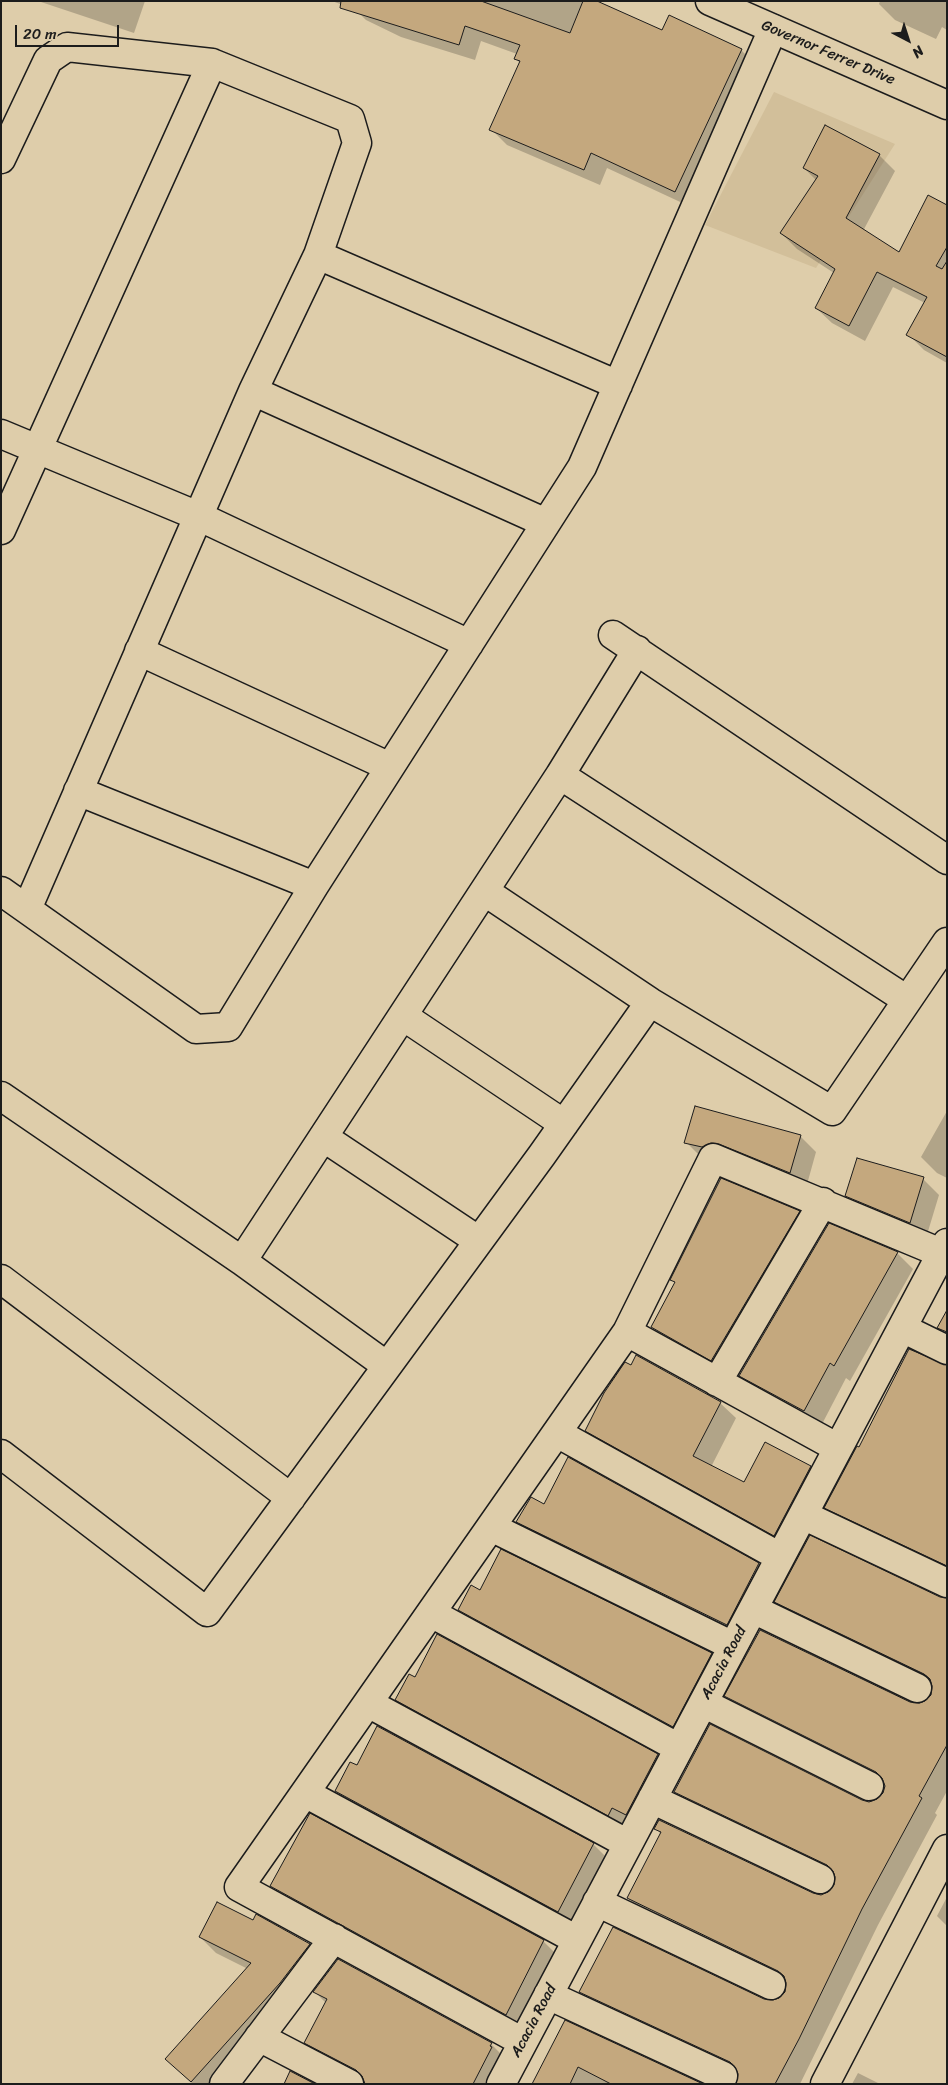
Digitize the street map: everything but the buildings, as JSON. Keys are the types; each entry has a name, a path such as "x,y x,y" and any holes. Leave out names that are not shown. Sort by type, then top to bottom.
{"street":[{"name":"Governor Ferrer Drive","path":"710,1 947,105"},
{"path":"1,891 196,1029 228,1027 314,886 582,467 773,29"},
{"path":"1,159 48,60 67,47 212,63 350,119 357,143 318,255 253,391 27,909"},
{"path":"1,530 212,63"},
{"path":"318,255 618,385"},
{"path":"253,391 546,523"},
{"path":"1,434 198,516 469,644"},
{"path":"613,634 947,860"},
{"path":"242,1261 560,775 637,650"},
{"path":"139,651 390,767"},
{"path":"560,775 907,1000"},
{"path":"78,791 314,886"},
{"path":"484,891 650,1002 832,1111 947,942"},
{"path":"1,1454 207,1612 564,1124 650,1002"},
{"path":"403,1016 564,1124"},
{"path":"1,1096 242,1261 387,1366"},
{"path":"323,1137 479,1241"},
{"path":"523,2042 239,1887 627,1332 713,1158 944,1248"},
{"path":"717,1382 823,1202"},
{"name":"Acacia Road","path":"501,2084 944,1248"},
{"path":"1,1279 291,1498"},
{"path":"902,1328 947,1350"},
{"path":"627,1332 838,1448"},
{"path":"557,1433 780,1557"},
{"path":"803,1515 947,1582"},
{"path":"491,1527 733,1646"},
{"path":"753,1609 917,1688"},
{"path":"431,1613 679,1748"},
{"path":"368,1703 628,1844"},
{"path":"703,1703 869,1786"},
{"path":"305,1793 577,1940"},
{"path":"652,1798 820,1879"},
{"path":"826,2084 947,1848"},
{"path":"597,1902 771,1985"},
{"path":"224,2084 334,1938"},
{"path":"548,1994 723,2076"},
{"path":"259,2037 349,2084"}],"shaded area":[{"path":"774,92 895,144 816,268 705,225"}]}
